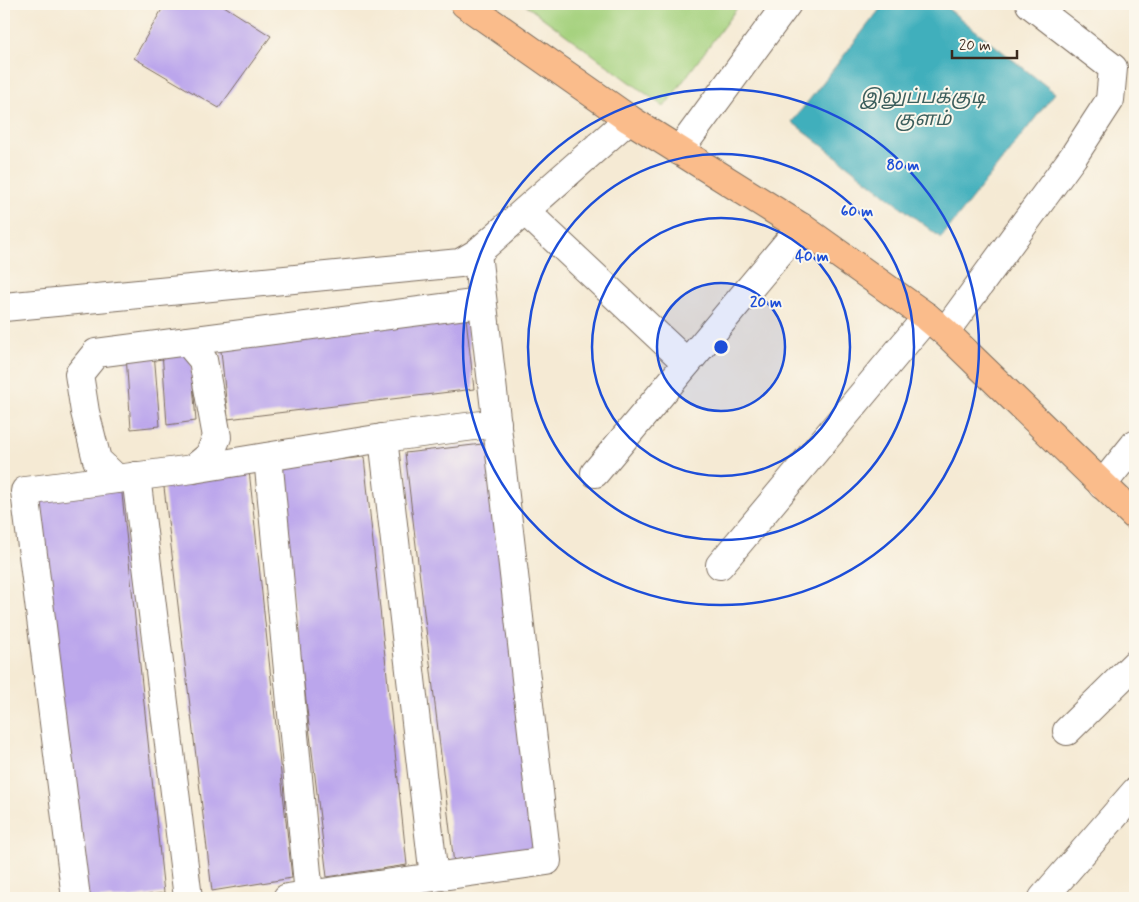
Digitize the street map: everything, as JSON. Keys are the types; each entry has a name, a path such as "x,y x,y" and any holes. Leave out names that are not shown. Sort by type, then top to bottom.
{"main road":[{"path":"464,4 629,119 801,227 936,325 1135,516"}],"street":[{"path":"679,150 786,4"},
{"path":"720,565 936,325 1073,157 1110,100 1112,68 1030,4"},
{"path":"4,308 460,263 477,252 629,119"},
{"path":"524,211 687,363"},
{"path":"595,473 801,227"},
{"path":"268,457 298,897 547,861 477,252"},
{"path":"127,477 97,460 85,412 80,374 96,353 482,303"},
{"path":"187,341 203,360 217,437 209,456 193,470"},
{"path":"76,898 25,491 193,470 383,438 497,423"},
{"path":"383,438 434,877"},
{"path":"1102,485 1135,444"},
{"path":"127,477 188,898"},
{"path":"1067,731 1135,664"},
{"path":"1043,898 1135,792"}],"green space":[{"path":"524,4 740,4 664,107"}],"water":[{"name":"இலுப்பக்குடி குளம்","path":"884,4 942,4 1055,93 941,238 792,122"}],"building":[{"path":"165,4 221,4 271,36 219,108 134,58"},
{"path":"465,309 474,389 228,419 220,341"},
{"path":"190,348 196,421 167,425 162,351"},
{"path":"154,352 160,426 131,429 126,355"},
{"path":"491,443 534,851 454,864 405,453"},
{"path":"364,457 407,865 327,877 278,466"},
{"path":"249,470 292,878 212,891 163,479"},
{"path":"121,485 164,893 129,898 83,898 36,494"}]}
